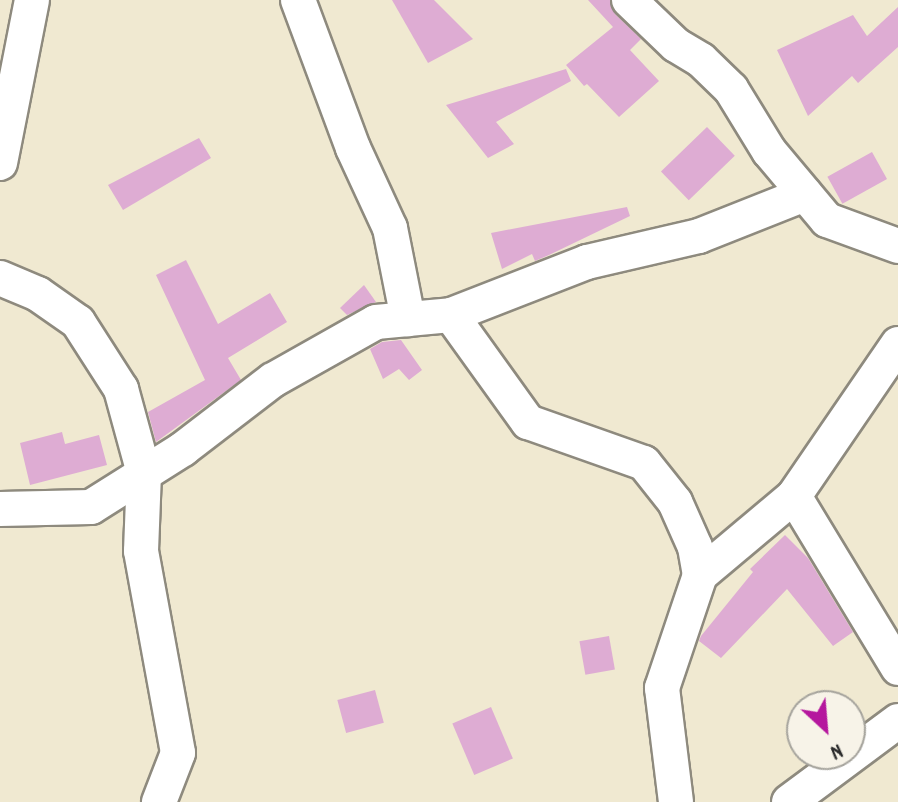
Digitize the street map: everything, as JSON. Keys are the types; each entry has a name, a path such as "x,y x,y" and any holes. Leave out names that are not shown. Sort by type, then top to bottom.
{"street":[{"path":"0,163 32,0"},
{"path":"298,0 353,148 390,228 408,319"},
{"path":"629,0 676,45 701,60 731,89 769,151 827,220 898,246"},
{"path":"0,509 91,507 183,449 273,380 376,322 451,315 587,262 699,236 805,194"},
{"path":"0,278 38,294 78,322 121,389 144,473 141,551 178,753 159,802"},
{"path":"451,315 528,422 644,463 675,502 695,547 700,575 662,688 676,802"},
{"path":"700,575 794,496 898,344"},
{"path":"794,496 898,668"},
{"path":"789,802 898,721"}],"building":[{"path":"392,0 434,0 473,39 428,63"},
{"path":"588,0 610,0 615,14 641,39 630,50 659,81 619,117 566,65 613,27"},
{"path":"898,7 898,47 858,83 852,76 808,116 777,50 853,15 867,36"},
{"path":"566,69 571,81 496,122 514,144 488,158 446,105"},
{"path":"707,127 735,156 689,200 661,171"},
{"path":"199,138 211,158 123,210 108,185"},
{"path":"872,152 887,179 842,204 827,177"},
{"path":"627,207 630,216 535,261 532,254 502,269 491,233"},
{"path":"186,260 218,324 270,293 287,322 228,358 241,380 156,442 148,412 205,380 156,275"},
{"path":"364,285 376,302 347,315 340,308"},
{"path":"401,340 422,370 409,380 399,369 383,379 370,349 382,342"},
{"path":"62,432 65,444 99,435 107,465 30,485 20,443"},
{"path":"785,535 808,558 853,632 833,646 787,589 721,658 699,641 701,636 753,572 750,569"},
{"path":"609,636 615,669 585,675 579,641"},
{"path":"375,690 384,723 346,733 337,700"},
{"path":"491,707 513,759 474,775 452,723"}]}
